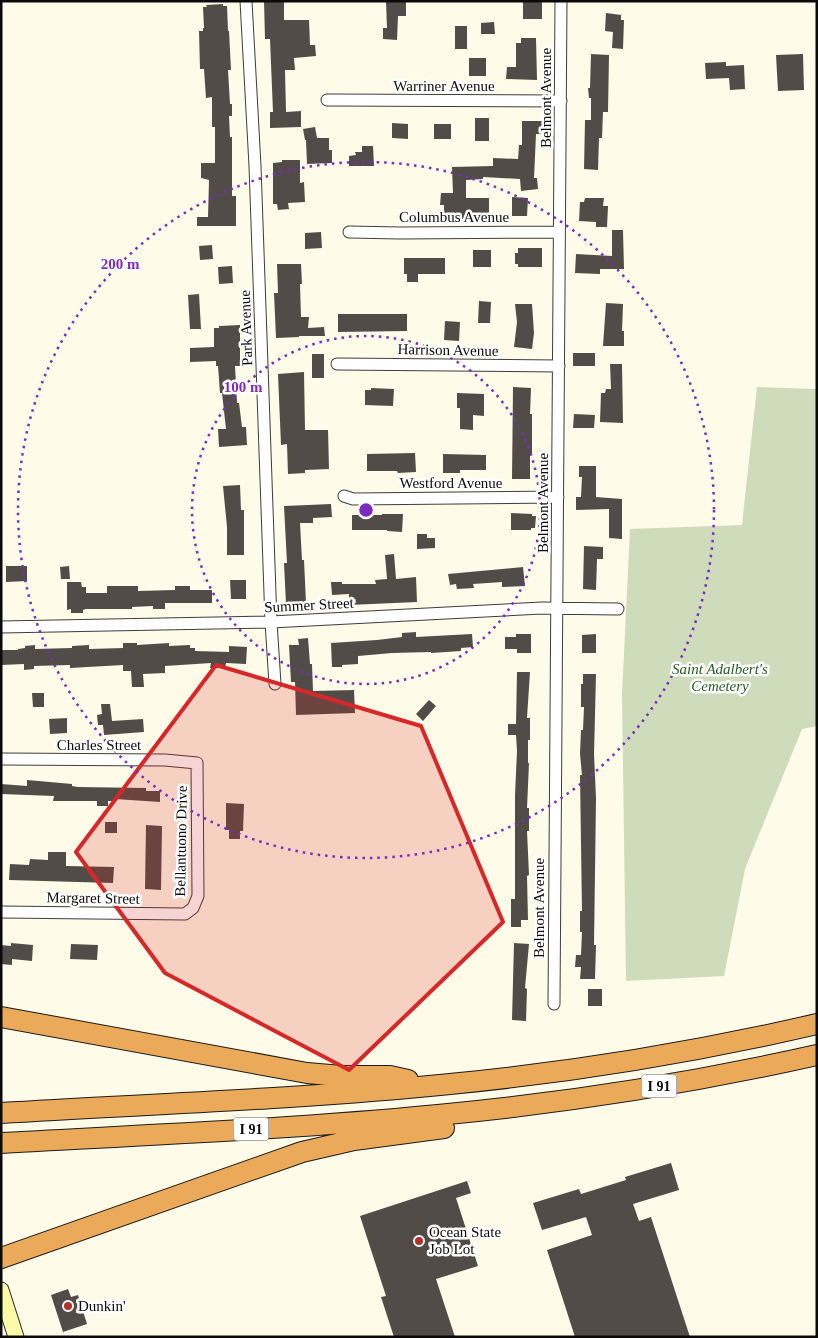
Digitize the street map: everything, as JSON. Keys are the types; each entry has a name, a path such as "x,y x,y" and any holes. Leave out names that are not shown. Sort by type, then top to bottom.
{"highway":[{"path":"1,1017 307,1073 342,1076 395,1076 424,1086"},
{"name":"I 91","path":"1,1113 334,1094 542,1074 626,1062 817,1024"},
{"name":"I 91","path":"1,1143 335,1124 500,1109 663,1085 817,1055"},
{"path":"1,1258 302,1152 354,1140 456,1126 477,1120 500,1109"}],"main road":[{"path":"1,1290 16,1337"}],"street":[{"name":"Park Avenue","path":"246,1 275,684"},
{"name":"Belmont Avenue","path":"554,1004 561,1"},
{"name":"Warriner Avenue","path":"327,100 561,101"},
{"name":"Columbus Avenue","path":"349,232 559,232"},
{"name":"Harrison Avenue","path":"336,364 559,366"},
{"name":"Westford Avenue","path":"344,496 353,499 558,497"},
{"name":"Summer Street","path":"1,627 271,622 557,608 618,609"},
{"name":"Charles Street","path":"1,759 165,760 197,763"},
{"name":"Bellantuono Drive","path":"185,914 193,908 198,896 197,763"},
{"name":"Margaret Street","path":"1,912 185,914"}],"highlighted area":[{"path":"216,665 421,726 503,922 349,1070 165,973 76,852"}],"green space":[{"name":"Saint Adalbert's Cemetery","path":"757,387 817,389 817,726 802,729 745,869 724,976 626,981 622,694 630,529 742,525"}],"building":[{"path":"264,1 284,1 284,20 309,20 310,45 315,45 316,56 294,58 295,70 285,70 286,112 301,111 301,127 270,128 270,112 273,112 270,39 265,39"},
{"path":"523,1 542,1 542,19 523,19"},
{"path":"386,2 406,2 406,16 398,16 397,40 383,39 383,28 387,28"},
{"path":"223,4 223,6 227,6 229,31 231,70 228,70 232,116 229,116 230,137 232,137 232,196 236,196 236,226 197,226 197,217 208,217 209,180 201,178 201,163 215,163 215,127 212,127 212,97 206,98 204,69 200,69 199,31 203,31 204,28 203,7 207,7 206,5"},
{"path":"606,13 621,15 621,20 624,20 623,49 612,48 613,32 605,31"},
{"path":"494,22 495,34 481,34 481,23"},
{"path":"455,26 467,26 467,49 455,49"},
{"path":"521,38 536,38 537,80 506,79 507,67 516,67 516,43 521,43"},
{"path":"591,54 609,55 608,112 603,112 602,138 599,138 598,170 584,169 585,120 591,120 591,98 589,98 588,88 590,88"},
{"path":"803,54 804,90 778,91 776,55"},
{"path":"469,58 486,58 486,76 469,76"},
{"path":"726,62 726,66 744,65 745,89 730,90 729,78 706,79 705,63"},
{"path":"475,118 489,118 489,141 475,141"},
{"path":"522,121 542,121 541,134 536,134 534,178 537,178 538,189 521,191 520,179 483,177 483,179 466,180 466,198 489,198 489,218 444,220 444,205 440,205 441,193 453,193 452,167 493,166 493,158 518,159 519,145 522,145"},
{"path":"392,123 408,124 408,139 392,138"},
{"path":"434,124 451,124 451,139 434,139"},
{"path":"315,127 317,138 329,138 329,150 332,150 332,163 307,164 306,140 303,129"},
{"path":"362,146 373,146 374,166 349,166 349,156 356,155 355,152 362,152"},
{"path":"282,160 300,160 300,183 304,182 305,202 288,203 289,209 278,210 277,204 273,204 273,163 282,162"},
{"path":"512,197 528,198 527,216 512,216"},
{"path":"585,198 604,198 603,206 608,206 607,227 596,227 596,222 579,221 580,202 584,202"},
{"path":"612,230 623,230 624,269 600,269 600,274 575,273 576,254 612,256"},
{"path":"321,232 322,248 305,249 305,233"},
{"path":"212,245 213,259 200,260 199,246"},
{"path":"518,248 542,248 542,267 518,267 518,264 515,264 515,253 518,253"},
{"path":"473,250 491,250 491,267 473,267"},
{"path":"404,258 445,258 445,274 418,274 418,282 407,282 407,274 404,274"},
{"path":"277,264 301,264 301,317 309,317 308,328 324,327 325,336 276,338 274,293 278,293"},
{"path":"232,266 233,283 219,284 218,267"},
{"path":"199,294 201,329 190,329 188,295"},
{"path":"479,301 491,302 490,323 478,323"},
{"path":"606,303 623,304 622,331 624,331 624,346 603,346"},
{"path":"515,304 532,304 534,333 532,349 514,347 517,322"},
{"path":"338,314 407,314 407,331 338,332"},
{"path":"445,321 460,322 459,341 444,340"},
{"path":"240,325 240,366 235,366 237,403 239,403 242,427 246,427 247,445 219,447 218,429 226,429 218,366 216,366 216,361 190,362 190,348 214,347 214,328"},
{"path":"573,353 595,353 595,366 573,366"},
{"path":"312,354 324,354 324,378 312,378"},
{"path":"610,364 622,364 623,423 600,422 601,393 605,393 606,389 611,389"},
{"path":"304,372 305,430 328,430 329,469 305,470 305,473 288,474 287,444 281,445 278,374"},
{"path":"513,387 531,388 532,455 530,455 530,479 512,479"},
{"path":"371,388 394,389 393,406 365,405 365,390 371,390"},
{"path":"457,393 484,394 484,416 473,415 473,430 460,429 460,408 457,408"},
{"path":"574,414 595,415 594,428 573,428"},
{"path":"415,453 416,472 367,471 367,454"},
{"path":"443,454 486,455 486,470 460,470 460,473 443,473"},
{"path":"579,466 596,466 596,497 622,499 622,539 609,538 609,509 576,510 576,497 581,497 582,477 579,477"},
{"path":"240,485 241,510 244,510 244,555 227,555 227,527 223,486"},
{"path":"331,504 332,517 313,518 313,523 300,523 306,603 286,604 284,563 287,563 284,506"},
{"path":"511,513 532,514 532,516 536,516 535,528 531,528 531,530 511,530"},
{"path":"403,514 402,532 352,530 352,515"},
{"path":"417,534 427,534 427,538 435,538 435,548 417,549"},
{"path":"584,546 603,547 603,559 597,559 596,590 583,589"},
{"path":"394,554 396,579 416,577 417,602 349,605 349,594 332,595 331,582 342,582 342,584 376,584 375,580 387,579 385,555"},
{"path":"6,566 27,566 27,581 6,582"},
{"path":"69,566 70,579 61,579 60,567"},
{"path":"523,567 525,586 502,587 502,582 473,584 474,588 457,589 456,584 450,585 448,574"},
{"path":"230,580 246,580 246,599 231,599"},
{"path":"67,582 81,582 82,587 86,587 86,593 107,593 107,586 138,586 138,591 175,590 175,586 190,586 190,590 212,590 212,603 165,603 165,609 153,609 153,606 132,607 132,609 86,609 83,610 83,613 71,613 71,609 67,610"},
{"path":"416,632 416,637 472,634 473,647 461,648 461,651 358,656 358,664 332,667 331,643 402,637 402,633"},
{"path":"516,634 531,634 531,653 517,653 517,649 505,649 505,637 516,637"},
{"path":"596,634 596,653 582,653 582,635"},
{"path":"308,638 310,664 312,664 313,691 354,690 355,713 296,715 295,682 291,682 289,645 299,645 298,639"},
{"path":"123,643 137,643 137,645 169,643 169,646 190,645 190,648 195,648 195,651 229,652 229,646 247,647 246,664 226,663 225,668 210,668 211,663 165,666 165,673 143,674 144,687 132,687 131,671 123,671 123,665 70,668 70,665 34,666 34,669 24,670 24,664 1,665 1,650 18,650 25,648 25,646 35,645 35,649 72,648 72,646 89,645 89,649 123,648"},
{"path":"517,672 530,672 527,718 530,718 527,808 529,808 529,831 527,831 529,875 527,876 528,920 521,920 521,927 511,927 511,899 515,899 517,751 516,735 508,735 508,724 516,724"},
{"path":"583,674 596,674 594,754 596,798 595,979 580,979 581,967 575,967 576,955 581,955 582,932 580,932 580,911 582,911 580,775 582,775 580,754 584,707 581,707"},
{"path":"32,693 44,693 44,707 33,707"},
{"path":"429,700 436,706 423,721 416,714"},
{"path":"101,704 110,704 112,721 143,719 144,732 104,735 103,725 98,725 97,715 102,714"},
{"path":"67,718 67,733 50,734 49,719"},
{"path":"27,780 72,784 72,786 78,787 146,788 146,791 160,791 160,802 115,799 115,801 108,801 108,806 97,806 97,801 53,801 54,796 1,794 1,784 27,786"},
{"path":"226,803 244,804 243,831 240,831 240,839 229,839 229,830 226,830"},
{"path":"105,822 117,822 117,833 105,833"},
{"path":"146,825 162,826 161,890 145,889"},
{"path":"48,852 66,852 66,866 114,867 113,883 9,880 10,864 29,865 30,859 48,860"},
{"path":"11,943 33,945 32,961 12,959 12,965 1,964 1,945 11,946"},
{"path":"514,943 529,944 525,988 527,989 526,1021 512,1020"},
{"path":"71,944 98,945 97,960 70,959"},
{"path":"588,989 602,989 602,1006 588,1006"},
{"path":"671,1163 679,1190 633,1204 639,1221 651,1217 690,1337 575,1337 547,1250 592,1235 586,1217 542,1230 533,1203 579,1189 581,1194 626,1180 625,1177"},
{"name":"Ocean State Job Lot","path":"467,1181 471,1193 456,1198 478,1266 436,1279 455,1337 394,1337 381,1297 386,1296 360,1216"},
{"path":"68,1289 71,1297 78,1295 87,1324 63,1332 51,1295"}],"place":[{"name":"Ocean State Job Lot","path":"419,1241"},
{"name":"Dunkin'","path":"68,1306"}]}
